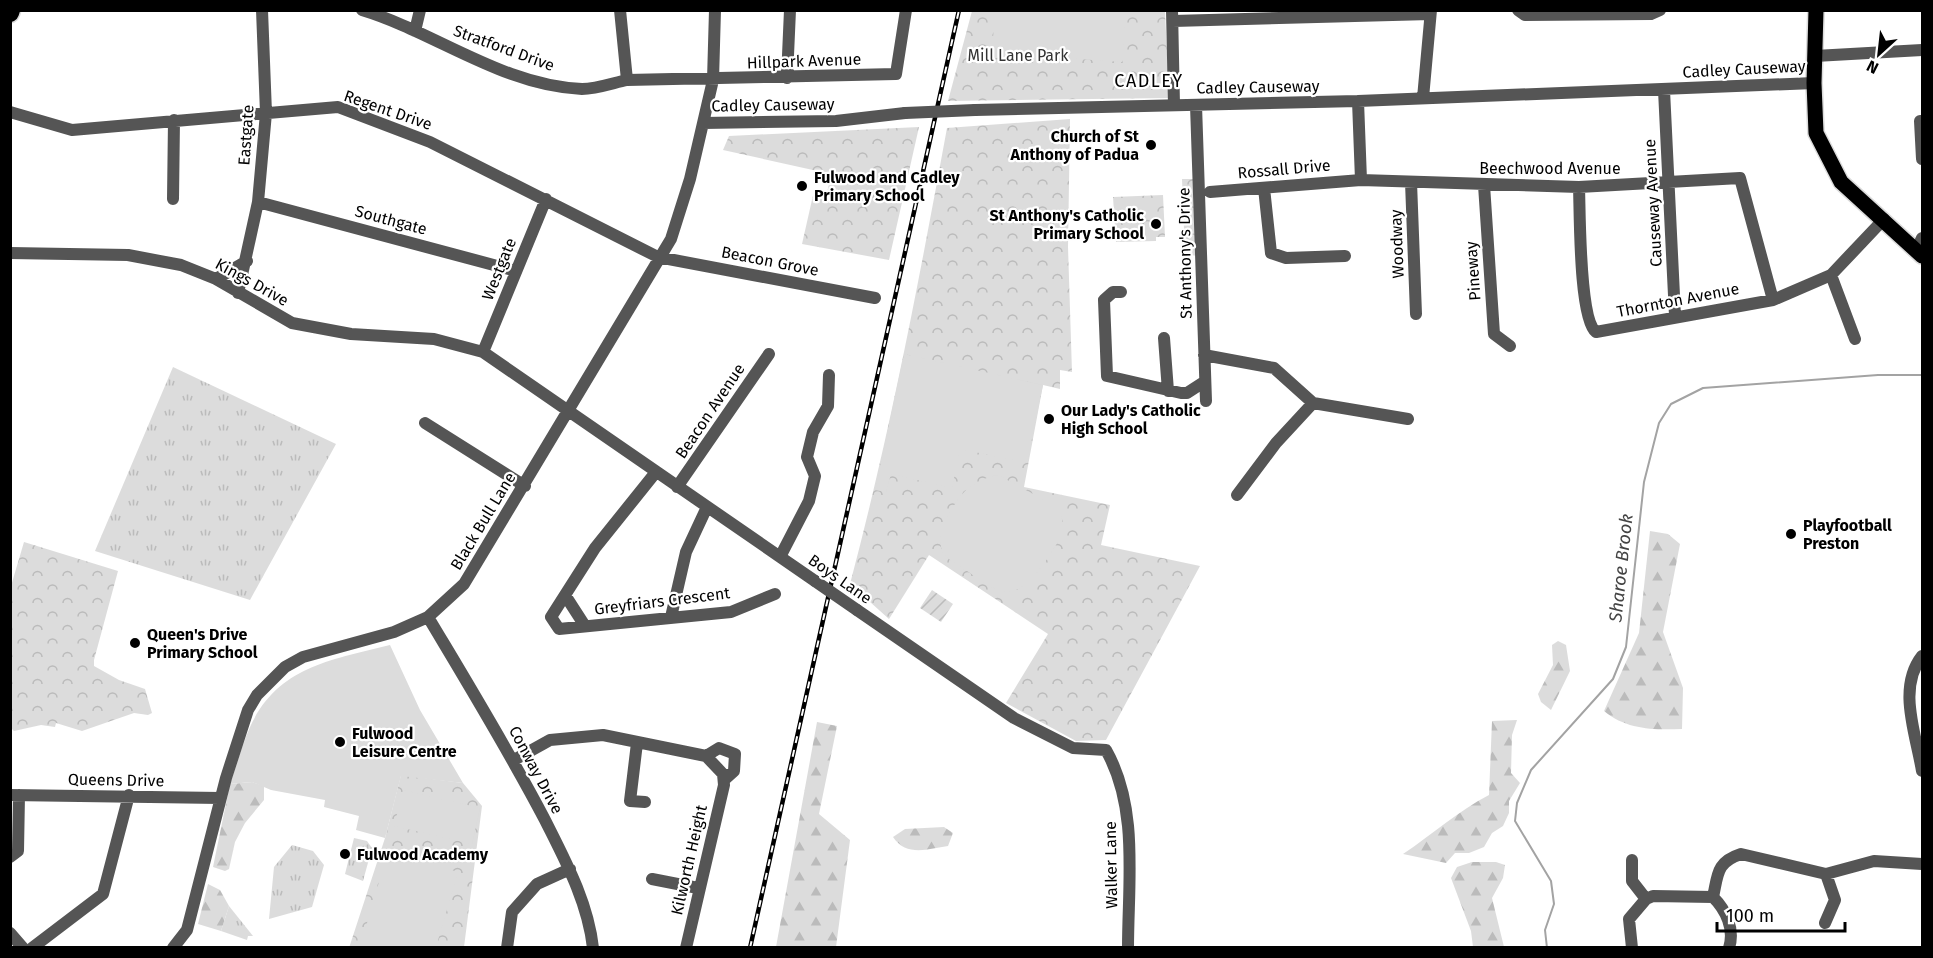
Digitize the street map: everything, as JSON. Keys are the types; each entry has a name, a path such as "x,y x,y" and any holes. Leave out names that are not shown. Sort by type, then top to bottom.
{"main road":[{"path":"1816,10 1814,83 1816,133 1841,182 1921,248"}],"street":[{"name":"Eastgate","path":"238,293 247,261 258,202 266,113 262,10"},
{"name":"Stratford Drive","path":"362,10 483,62 540,82 583,89 627,80 713,80"},
{"path":"415,31 420,10"},
{"path":"620,10 627,80"},
{"name":"Black Bull Lane","path":"173,948 187,930 220,798 248,710 257,695 278,673 303,657 394,632 428,617 464,584 525,486 658,257 671,239 682,209 713,80 716,10"},
{"path":"787,78 790,10"},
{"name":"Hillpark Avenue","path":"713,80 896,74 906,10"},
{"path":"1519,11 1525,15 1650,14 1660,10"},
{"path":"1174,105 1172,16 1430,12 1423,98"},
{"path":"1815,56 1923,50"},
{"name":"Cadley Causeway","path":"704,123 824,121 905,113 975,110 1358,101 1814,83"},
{"name":"Causeway Avenue","path":"1664,90 1675,316"},
{"path":"1358,101 1361,180"},
{"name":"St Anthony's Drive","path":"1196,105 1206,401"},
{"name":"Regent Drive","path":"10,112 72,130 338,107 430,142 658,257"},
{"path":"172,199 174,120"},
{"path":"1923,121 1920,121 1923,159"},
{"name":"Beechwood Avenue","path":"1361,180 1579,187 1740,178 1773,300"},
{"name":"Rossall Drive","path":"1210,192 1361,180"},
{"name":"Woodway","path":"1411,182 1413,307"},
{"name":"Pineway","path":"1484,185 1490,337 1510,346"},
{"name":"Thornton Avenue","path":"1579,187 1584,300 1592,329 1603,332 1675,316 1773,300 1831,275 1884,219"},
{"path":"1264,188 1271,253 1286,258 1345,256"},
{"name":"Westgate","path":"483,352 546,199"},
{"name":"Southgate","path":"258,202 516,271"},
{"name":"Kings Drive","path":"10,253 128,255 181,265 216,279 292,323 351,334 434,339 483,352 567,411"},
{"name":"Beacon Grove","path":"658,257 875,298"},
{"path":"216,279 247,261"},
{"path":"1831,275 1855,339"},
{"path":"1121,292 1113,292 1104,300 1107,376 1168,391 1187,393 1204,382"},
{"path":"1164,338 1158,354 1168,391"},
{"name":"Beacon Avenue","path":"678,487 769,354"},
{"path":"1204,355 1274,368 1313,403 1408,420"},
{"path":"780,557 809,501 815,476 807,457 813,432 828,406 829,375"},
{"path":"1243,493 1276,443 1313,403"},
{"name":"Boys Lane","path":"567,411 1014,718 1073,748 1106,750"},
{"path":"425,423 525,486"},
{"name":"Greyfriars Crescent","path":"656,472 595,548 551,617 559,629 730,612 775,594"},
{"path":"671,617 687,552 708,507"},
{"name":"Greyfriars Crescent","path":"565,595 585,626"},
{"name":"Conway Drive","path":"428,617 514,760 570,869 591,926 593,948"},
{"path":"1923,656 1914,668 1908,692 1923,771"},
{"name":"Kilworth Height","path":"514,760 550,740 603,735 706,756 719,748 735,754 734,771 724,780 686,948"},
{"path":"638,743 630,801 645,802"},
{"name":"Walker Lane","path":"1106,750 1118,772 1128,820 1128,948"},
{"path":"706,756 717,765 724,780"},
{"path":"10,857 18,850 15,795"},
{"name":"Queens Drive","path":"15,795 220,798"},
{"path":"32,948 103,894 129,795"},
{"path":"1713,897 1719,868 1727,858 1741,854 1826,874 1874,861 1923,864"},
{"path":"1632,860 1632,880 1646,900"},
{"path":"507,948 512,912 537,884 570,869"},
{"path":"1825,923 1836,900 1826,874"},
{"path":"652,879 698,888"},
{"path":"1632,948 1629,919 1646,900 1653,896 1713,897 1724,908 1731,941 1729,948"},
{"path":"10,933 23,948"}],"green space":[{"name":"Mill Lane Park","path":"972,11 1165,11 1169,98 948,101"},
{"path":"995,11 1125,11 1122,62 992,53"},
{"name":"Our Lady's Catholic High School","path":"1070,119 1068,247 1072,372 1060,370 1060,389 1043,385 1024,487 1110,505 1101,545 1200,566 1106,740 1076,741 1006,703 1048,634 929,555 889,619 850,584 891,414 947,128"},
{"name":"Fulwood and Cadley Primary School","path":"919,127 889,260 802,244 814,191 827,193 831,174 723,150 729,136"},
{"path":"1182,179 1195,179 1197,256 1185,254"},
{"path":"1163,195 1165,237 1156,237 1156,241 1116,242 1113,197"},
{"path":"904,354 1043,385 1027,463 960,449 952,488 891,474 886,492 875,490"},
{"path":"173,367 336,444 250,600 95,551"},
{"path":"998,475 1059,508 1062,516 1062,530 1058,542 1045,562 1027,583 1011,591 1002,591 982,582 949,559 941,547 942,530 960,497 976,483"},
{"path":"1650,531 1668,534 1680,544 1663,632 1683,688 1682,729 1641,728 1622,722 1604,711 1639,633"},
{"path":"24,542 118,571 94,666 119,680 145,689 152,713 148,715 134,713 82,731 56,723 55,727 41,725 14,731 11,728 11,586"},
{"path":"932,590 953,604 941,622 920,608"},
{"path":"1558,641 1566,645 1570,671 1551,710 1541,702 1538,694 1553,665 1552,645"},
{"name":"Fulwood Leisure Centre","path":"390,645 420,710 463,783 401,776 385,838 356,830 359,816 324,807 325,800 271,790 252,782 230,784 250,727 262,707 276,691 291,678 328,661"},
{"path":"1517,720 1512,735 1511,773 1520,783 1509,801 1509,813 1503,826 1492,833 1484,847 1469,853 1455,853 1446,863 1403,854 1456,815 1489,795 1492,721"},
{"path":"817,722 837,726 819,814 850,840 836,947 776,947"},
{"path":"401,775 463,783 482,806 464,947 349,948 385,838"},
{"path":"252,782 264,786 264,800 245,823 235,842 229,869 225,871 213,867 230,784"},
{"path":"403,790 480,808 472,844 394,826"},
{"path":"944,827 953,833 948,846 925,850 911,849 898,843 893,837 905,829"},
{"path":"354,838 367,841 372,848 363,881 345,874"},
{"path":"292,845 313,851 324,865 312,907 269,919 274,867"},
{"path":"388,851 458,872 436,947 360,947"},
{"path":"1472,862 1496,862 1505,865 1503,878 1492,898 1504,947 1473,947 1471,931 1451,878 1457,867"},
{"path":"208,884 220,890 229,906 221,931 198,924"},
{"path":"229,906 253,936 248,936 247,940 221,931"}],"waterway":[{"name":"Sharoe Brook","path":"1547,948 1545,930 1554,904 1551,881 1515,821 1517,803 1531,770 1613,679 1626,647 1644,482 1659,423 1671,404 1703,388 1878,375 1922,375"}],"railway":[{"path":"750,948 959,10"}],"place":[{"name":"Church of St Anthony of Padua","path":"1151,145"},
{"name":"Fulwood and Cadley Primary School","path":"802,186"},
{"name":"St Anthony's Catholic Primary School","path":"1156,224"},
{"name":"Our Lady's Catholic High School","path":"1049,419"},
{"name":"Playfootball Preston","path":"1791,534"},
{"name":"Queen's Drive Primary School","path":"135,643"},
{"name":"Fulwood Leisure Centre","path":"340,742"},
{"name":"Fulwood Academy","path":"345,854"}],"district":[{"name":"CADLEY","path":"1149,81"}]}
